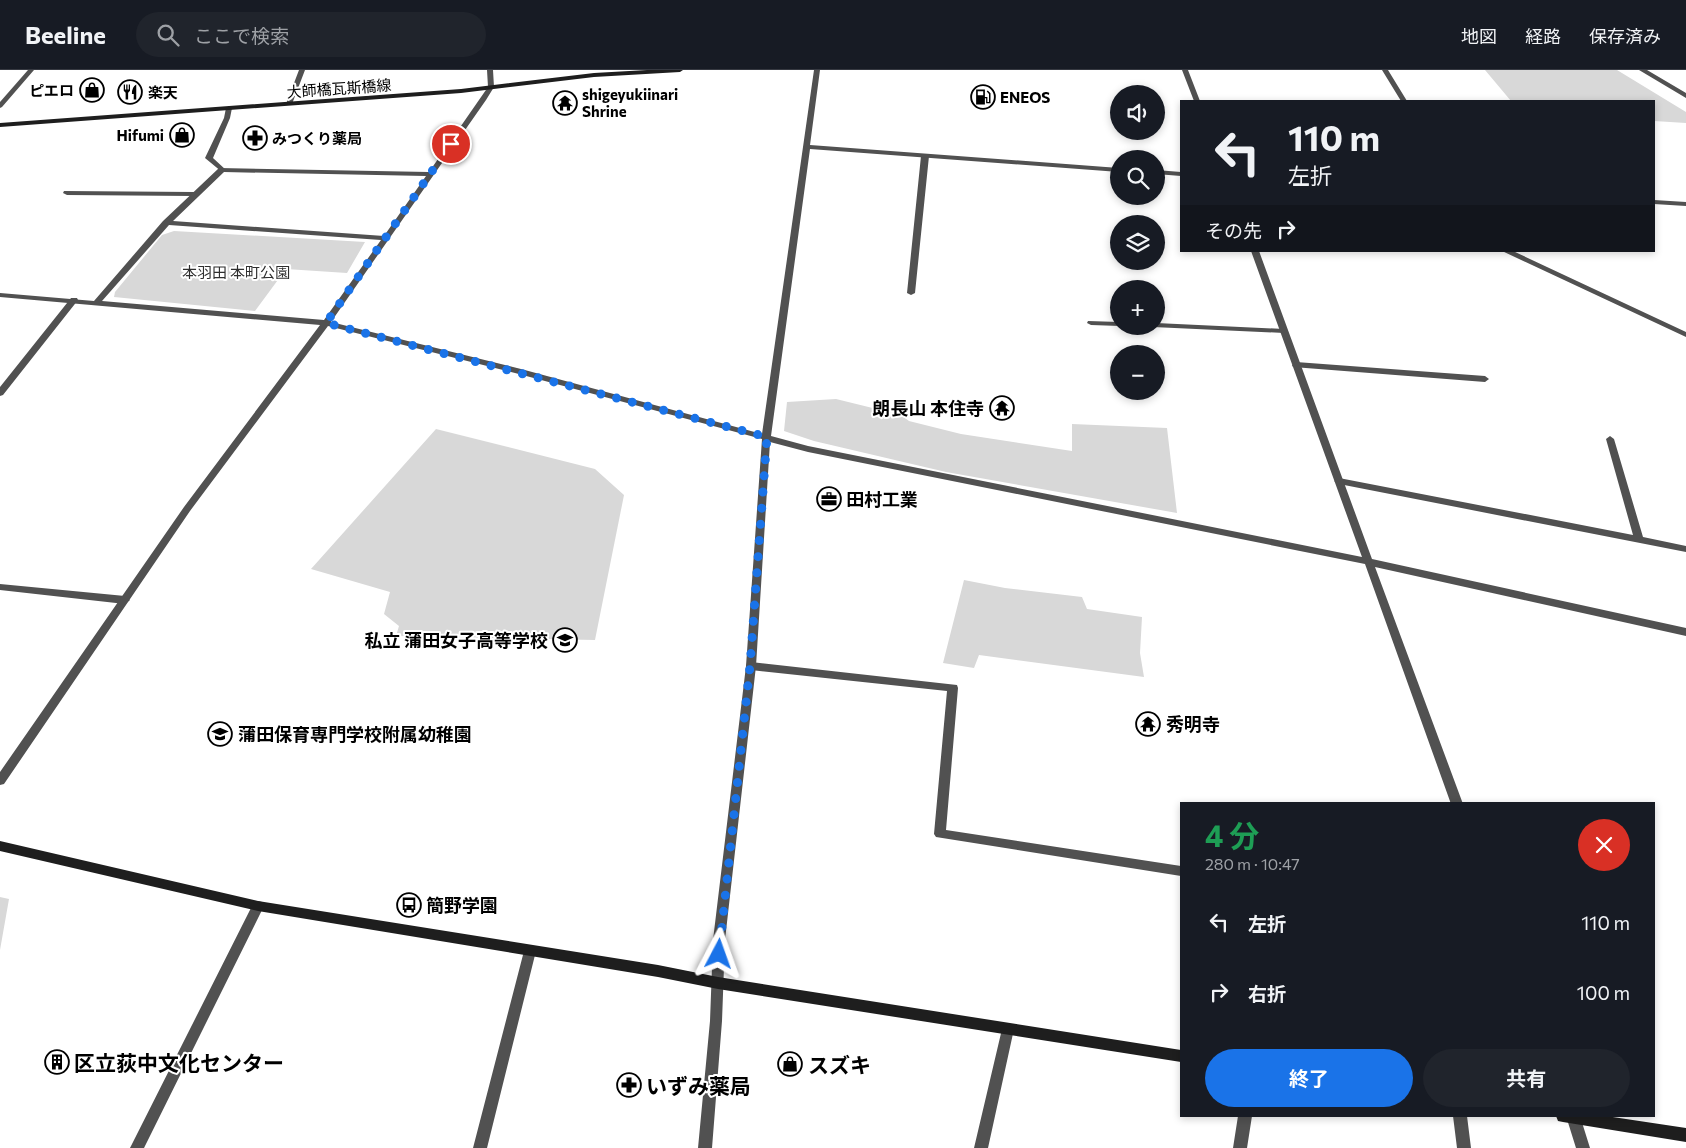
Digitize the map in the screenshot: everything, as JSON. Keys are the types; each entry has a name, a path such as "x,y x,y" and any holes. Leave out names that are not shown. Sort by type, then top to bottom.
{"street":[{"path":"0,106 31,70"},
{"path":"290,104 302,70"},
{"path":"0,781 187,509 326,323 491,87 490,70"},
{"name":"大師橋瓦斯橋線","path":"0,125 460,91 594,75 680,70"},
{"path":"705,1148 718,983 719,940 750,666 767,437 817,70"},
{"path":"1185,70 1196,100"},
{"path":"1385,70 1403,100"},
{"path":"1642,70 1686,96"},
{"path":"229,108 227,118 208,158 222,170 430,174"},
{"path":"806,147 1110,169"},
{"path":"910,293 925,156"},
{"path":"96,303 166,223 194,194 222,170"},
{"path":"1165,173 1180,174"},
{"path":"67,193 194,194"},
{"path":"1655,202 1686,204"},
{"path":"166,223 385,238"},
{"path":"1255,252 1456,802"},
{"path":"1508,252 1686,335"},
{"path":"0,295 326,323 808,449 1369,562 1686,632"},
{"path":"0,393 74,300"},
{"path":"1091,323 1110,324"},
{"path":"1165,326 1284,331"},
{"path":"1296,365 1485,379"},
{"path":"1610,439 1639,540"},
{"path":"1339,481 1686,549"},
{"path":"0,587 125,600"},
{"path":"750,666 953,688 940,834 1180,871"},
{"path":"0,846 258,906 658,970 718,983 1180,1056"},
{"path":"137,1148 258,906"},
{"path":"480,1148 530,951"},
{"path":"981,1148 1008,1028"},
{"path":"1240,1148 1245,1117"},
{"path":"1460,1117 1464,1148"},
{"path":"1570,1117 1686,1135"},
{"path":"1570,1117 1583,1148"}],"green space":[{"path":"1485,70 1617,70 1686,112 1686,123 1655,121 1655,100 1510,100"},
{"name":"本羽田 本町公園","path":"174,231 365,242 347,273 286,269 255,311 114,297 115,292 162,235"},
{"path":"836,399 901,415 909,421 961,434 1072,451 1072,424 1167,428 1177,513 946,472 814,441 784,431 787,402"},
{"path":"436,429 595,469 624,495 595,640 396,636 399,626 384,614 390,592 311,569"},
{"path":"964,580 1005,588 1082,597 1087,609 1142,617 1140,653 1144,677 979,655 974,668 943,663"},
{"path":"0,897 9,899 0,950"}],"place":[{"name":"ピエロ","path":"92,90"},
{"name":"楽天","path":"130,92"},
{"name":"ENEOS","path":"983,97"},
{"name":"shigeyukiinari Shrine","path":"565,103"},
{"name":"Hifumi","path":"182,135"},
{"name":"みつくり薬局","path":"255,138"},
{"name":"朗長山 本住寺","path":"1002,408"},
{"name":"田村工業","path":"829,499"},
{"name":"私立 蒲田女子高等学校","path":"565,640"},
{"name":"秀明寺","path":"1148,724"},
{"name":"蒲田保育専門学校附属幼稚園","path":"220,734"},
{"name":"簡野学園","path":"409,905"},
{"name":"区立荻中文化センター","path":"57,1062"},
{"name":"スズキ","path":"790,1064"},
{"name":"いずみ薬局","path":"629,1085"}],"route":[{"path":"451,144 326,323 518,371 767,437 764,455 750,666 719,954"}]}
